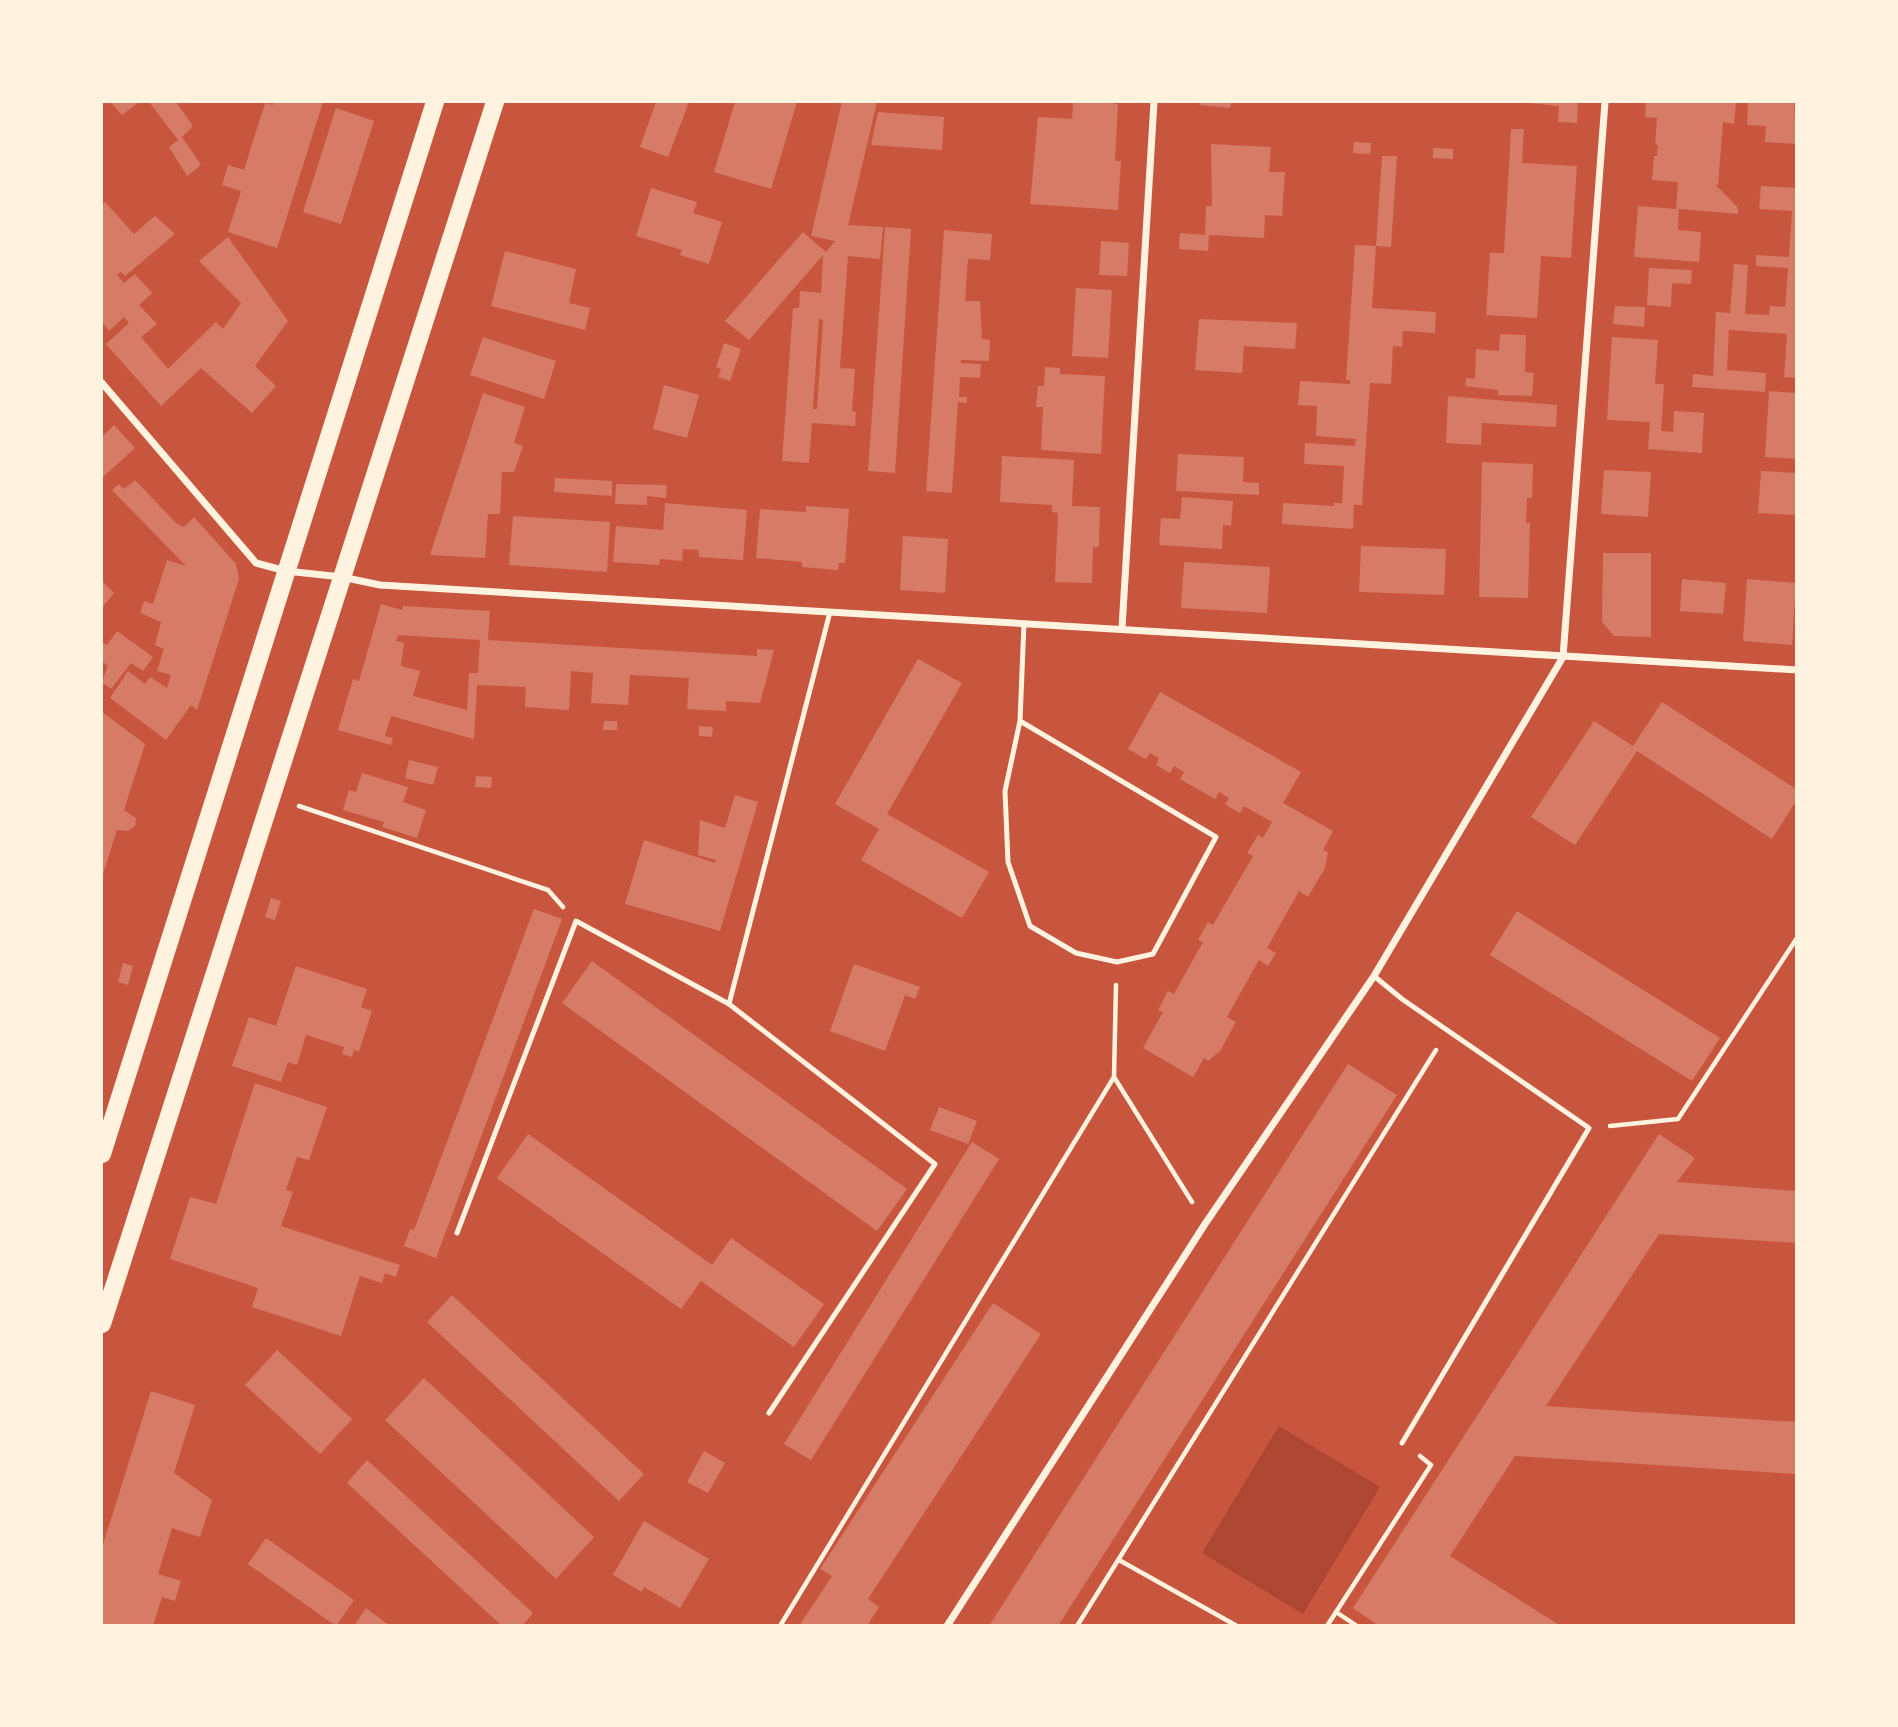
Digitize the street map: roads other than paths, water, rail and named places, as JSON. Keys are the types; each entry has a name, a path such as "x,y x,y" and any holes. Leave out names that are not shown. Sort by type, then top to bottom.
{"main road":[{"path":"103,1146 435,102"},
{"path":"102,1324 495,102"}],"street":[{"path":"1122,628 1153,102"},
{"path":"947,1626 1205,1224 1374,976 1563,657 1605,102"},
{"path":"102,383 257,563 286,571 342,577 380,585 1797,670"}],"lane":[{"path":"729,1004 830,612"},
{"path":"1020,721 1216,837 1153,954 1116,962 1076,953 1030,926 1008,862 1004,791 1020,721 1024,623"},
{"path":"457,1233 576,921 729,1004 935,1164 769,1413"},
{"path":"1374,976 1589,1128 1402,1443"}]}
